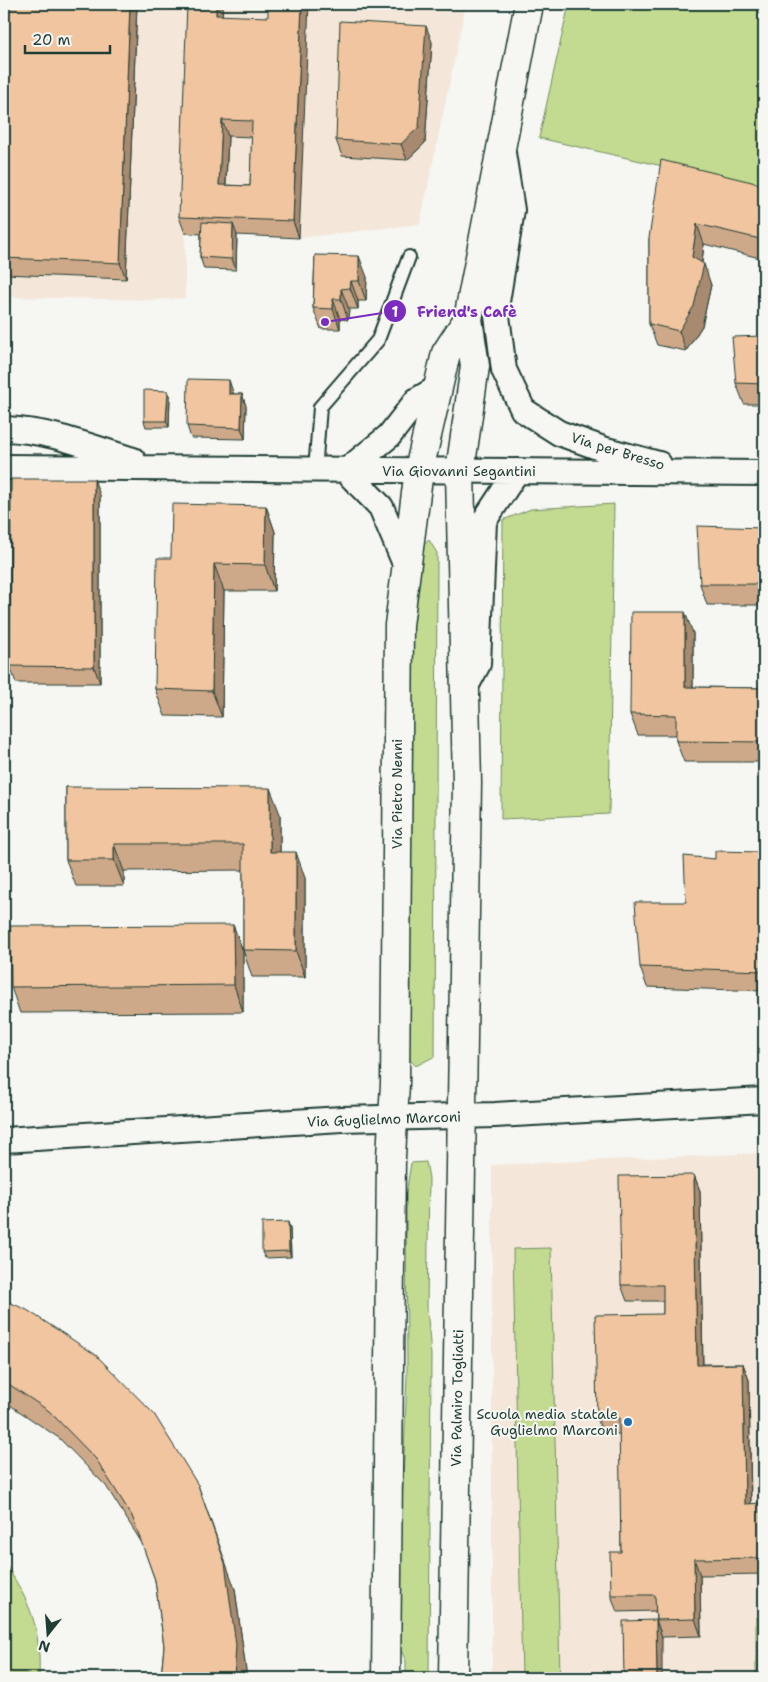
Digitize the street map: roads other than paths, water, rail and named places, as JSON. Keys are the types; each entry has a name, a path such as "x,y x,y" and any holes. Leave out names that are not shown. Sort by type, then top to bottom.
{"street":[{"name":"Via per Bresso","path":"460,471 475,366 468,319 529,4"},
{"name":"Via per Bresso","path":"502,145 512,210 496,308 504,370 523,410 559,433 603,449 692,472"},
{"name":"Via per Bresso","path":"419,470 446,353 468,319"},
{"path":"406,566 381,507 346,471 389,436 417,400 439,387"},
{"name":"Via Giovanni Segantini","path":"4,429 53,435 153,467"},
{"name":"Via Giovanni Segantini","path":"4,467 764,473"},
{"name":"Via Pietro Nenni","path":"393,1120 399,626 419,470"},
{"path":"460,471 467,784 461,1117"},
{"path":"464,690 478,664 484,521 517,471"},
{"name":"Via Guglielmo Marconi","path":"4,1140 342,1119 393,1120 461,1117 764,1100"},
{"name":"Via Palmiro Togliatti","path":"453,1678 461,1117"},
{"path":"386,1678 393,1120"}],"lane":[{"path":"315,470 320,407 378,340 409,257"}],"place":[{"name":"Friend's Cafè","path":"325,322"},
{"name":"Scuola media statale Guglielmo Marconi","path":"628,1422"}]}
